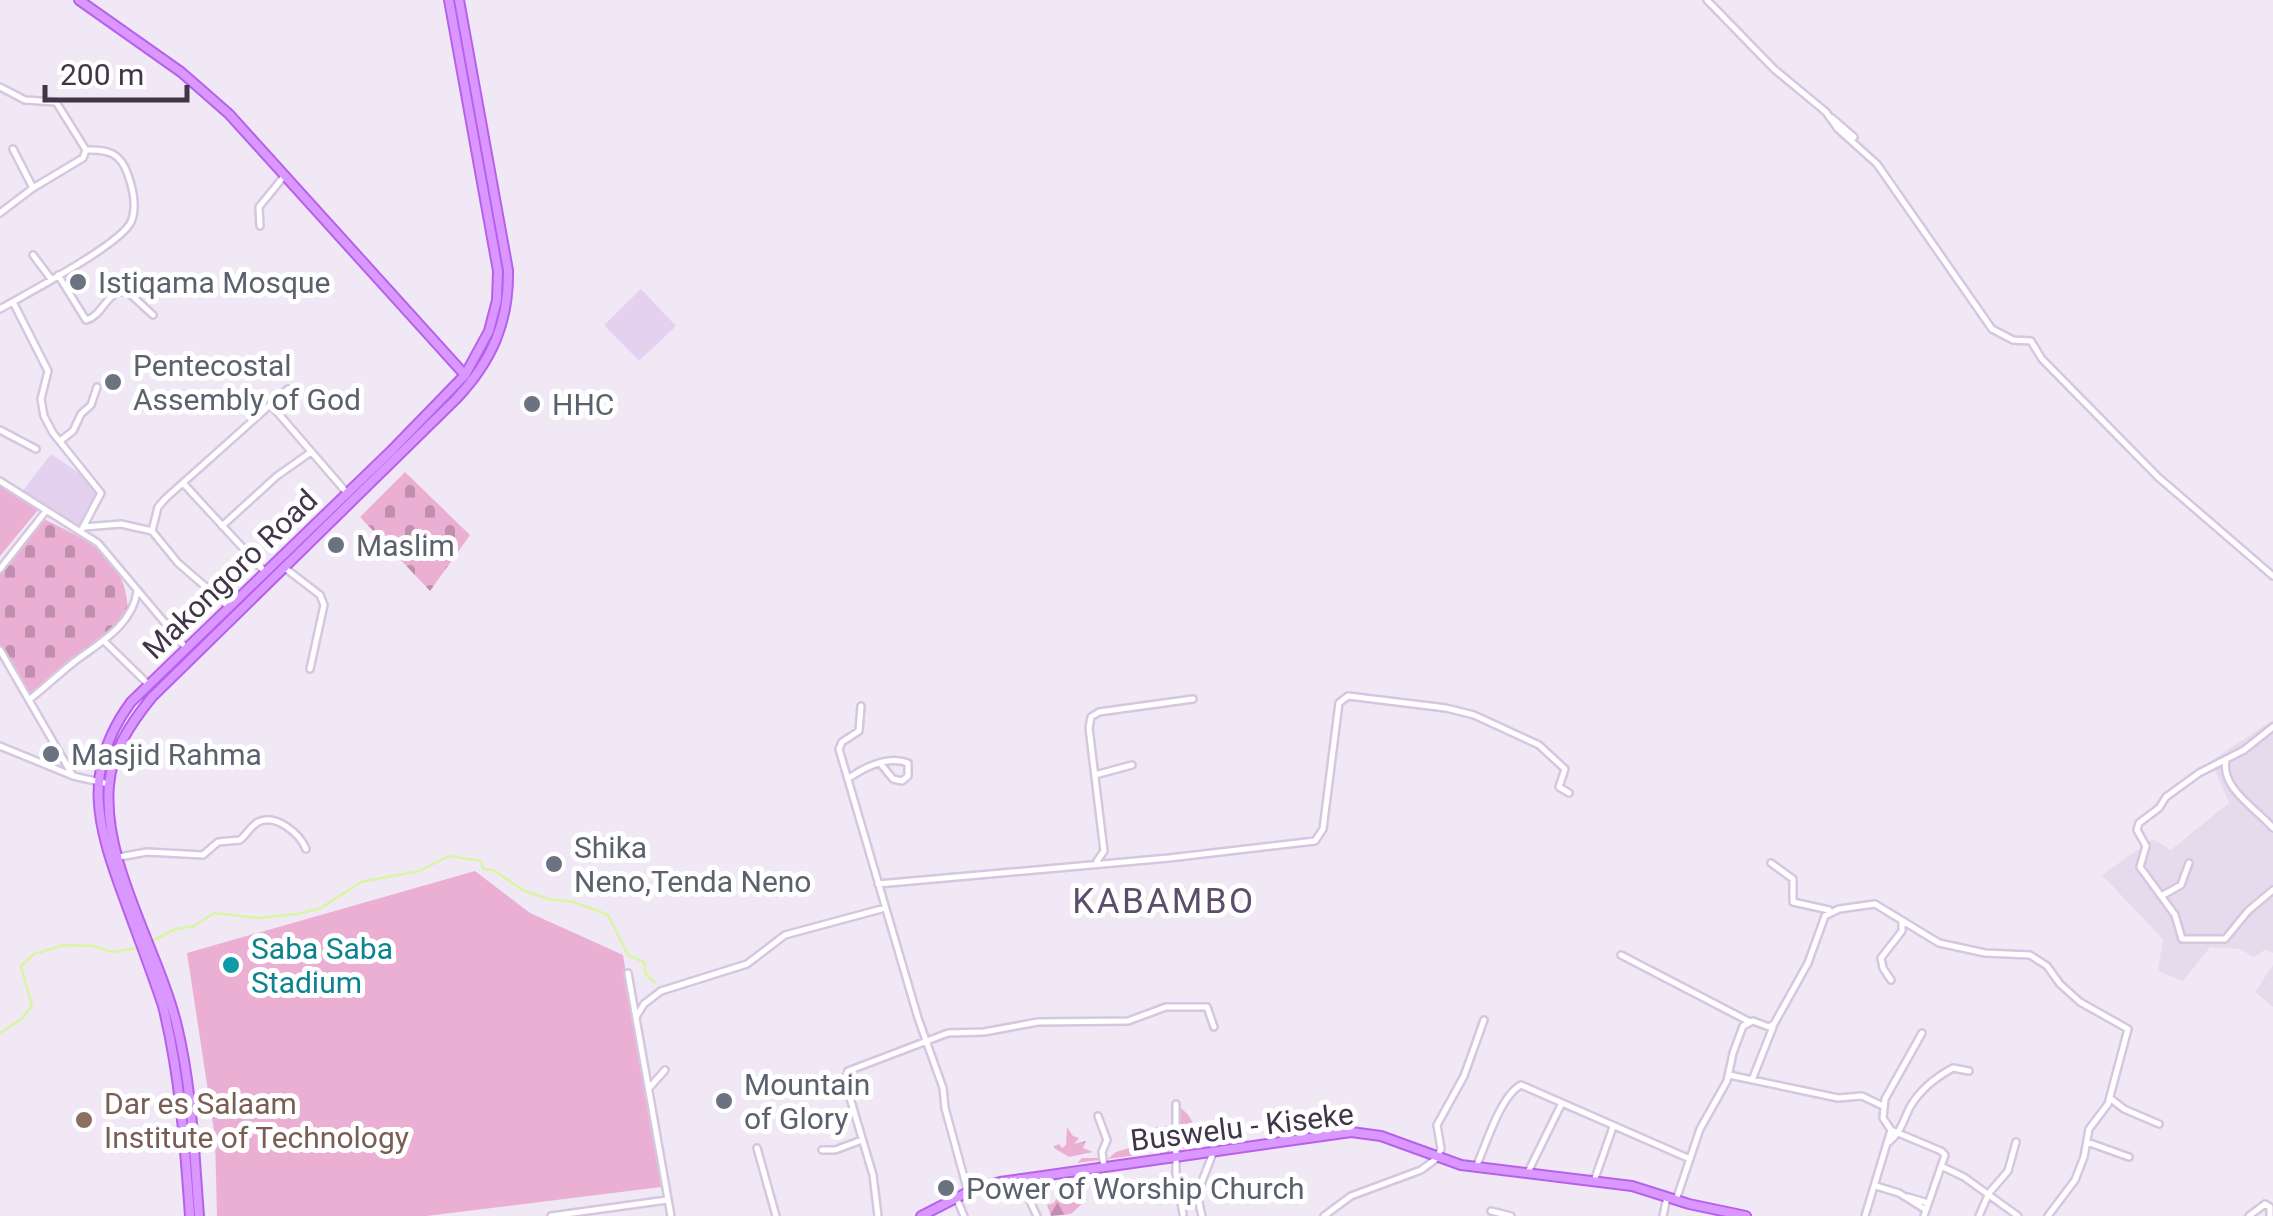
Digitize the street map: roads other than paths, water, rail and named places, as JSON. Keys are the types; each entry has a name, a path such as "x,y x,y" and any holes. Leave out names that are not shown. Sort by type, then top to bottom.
{"main road":[{"path":"78,0 205,91 472,382"},
{"name":"Makongoro Road","path":"199,1216 183,1055 172,1006 102,836 98,782 112,732 131,702 465,374 489,332 497,300 498,271 449,0"},
{"name":"Makongoro Road","path":"143,936 119,857 110,808 109,784 122,740 152,697 472,382 500,334 508,302 508,270 458,0"},
{"name":"Makongoro Road","path":"153,962 175,1058 190,1216"},
{"name":"Buswelu - Kiseke","path":"920,1216 968,1192 1020,1178 1350,1132 1381,1136 1436,1159 1476,1168 1632,1186 1746,1216"}],"street":[{"path":"1707,0 1774,69 1862,148 1913,213 1940,258 1992,329 2013,340 2031,341 2042,359 2158,477 2273,576"},
{"path":"0,87 25,100 56,102 86,150"},
{"path":"13,149 33,188"},
{"path":"0,213 83,158 86,150"},
{"path":"0,309 129,226 134,213 132,185 120,158 106,150 86,150"},
{"path":"260,226 259,207 284,176"},
{"path":"33,254 86,320 93,318 112,295 122,291 153,315"},
{"path":"13,302 46,365 48,378 42,408 48,424 101,493 82,529"},
{"path":"60,441 73,431 90,405 96,387"},
{"path":"152,531 158,507 288,389"},
{"path":"271,405 347,493"},
{"path":"0,430 36,449"},
{"path":"222,526 311,452"},
{"path":"0,481 82,529 102,547 186,648"},
{"path":"183,484 266,572"},
{"path":"0,569 46,511"},
{"path":"82,529 112,524 152,531 178,563 229,606"},
{"path":"284,568 322,599 320,631 310,669"},
{"path":"30,700 70,665 105,642 132,609 137,590"},
{"path":"105,642 148,684"},
{"path":"0,650 73,776"},
{"path":"878,884 1315,842 1323,829 1339,703 1348,696 1446,708 1482,718 1552,755 1565,769 1558,787 1570,793"},
{"path":"1095,863 1104,851 1089,728 1093,714 1193,699"},
{"path":"861,706 860,731 839,746 926,1044 943,1088 946,1114 968,1192"},
{"path":"2273,726 2166,797 2137,827 2146,844 2140,867 2175,915 2182,939 2226,938 2248,910 2273,890"},
{"path":"0,746 73,776 109,784"},
{"path":"2226,759 2228,781 2273,828"},
{"path":"848,778 880,763 904,760 910,766 908,776 902,781 893,779 880,763"},
{"path":"1095,775 1132,765"},
{"path":"119,857 147,852 203,854 218,842 240,840 256,823 265,821 296,833 306,850"},
{"path":"1771,863 1794,879 1793,902 1832,911 1875,904 1930,940 1948,946 1985,954 2030,955 2046,966 2069,993 2126,1028 2128,1036 2116,1066 2110,1098 2090,1130 2074,1180 2048,1216"},
{"path":"2162,895 2180,885 2189,863"},
{"path":"636,1017 644,1004 662,990 748,964 785,935 885,908"},
{"path":"1752,1080 1772,1026 1808,963 1822,921 1832,911"},
{"path":"1891,980 1881,958 1902,931 1901,920"},
{"path":"1621,955 1750,1022 1772,1026"},
{"path":"628,973 671,1216"},
{"path":"878,1216 873,1175 846,1074 948,1033 984,1032 1038,1022 1134,1020 1156,1009 1174,1007 1208,1008 1214,1027"},
{"path":"1324,1216 1350,1196 1421,1170 1436,1159 1441,1149 1437,1125 1464,1076 1484,1020"},
{"path":"1663,1216 1700,1129 1730,1075 1732,1053 1743,1026 1750,1022"},
{"path":"1876,1186 1926,1210 1942,1167 1945,1155 1941,1150 1895,1132 1883,1118 1883,1106 1922,1033"},
{"path":"1865,1216 1889,1142 1911,1106 1924,1090 1953,1068 1969,1071"},
{"path":"650,1087 665,1070"},
{"path":"1730,1075 1838,1098 1862,1096 1883,1106"},
{"path":"1476,1168 1514,1088 1521,1085 1690,1159"},
{"path":"2110,1098 2124,1110 2160,1124"},
{"path":"1176,1104 1175,1158 1184,1214"},
{"path":"1527,1174 1561,1104"},
{"path":"1098,1116 1107,1140 1102,1152 1104,1167"},
{"path":"1594,1181 1613,1127"},
{"path":"822,1150 835,1150 862,1140"},
{"path":"1979,1216 1989,1193 2008,1172 2016,1142"},
{"path":"2087,1142 2129,1158"},
{"path":"757,1148 776,1216"},
{"path":"1202,1216 1198,1194 1214,1152"},
{"path":"1942,1167 1956,1171 2018,1216"},
{"path":"1020,1178 1037,1216"},
{"path":"956,1197 964,1216"},
{"path":"552,1216 667,1200"},
{"path":"2249,1216 2264,1204 2270,1207 2270,1216"},
{"path":"1491,1212 1511,1216"}],"waterway":[{"path":"149,942 176,929 194,926 214,913 259,918 321,908 361,882 419,871 449,856 481,861 483,869 493,870 523,890 608,915 628,955 644,962 646,974 654,982"},
{"path":"0,1033 32,1006 21,966 34,954 64,945 113,952 138,948"}],"place":[{"name":"Istiqama Mosque","path":"78,282"},
{"name":"Pentecostal Assembly of God","path":"113,382"},
{"name":"HHC","path":"532,404"},
{"name":"Maslim","path":"336,545"},
{"name":"Masjid Rahma","path":"51,754"},
{"name":"Shika Neno,Tenda Neno","path":"554,864"},
{"name":"Saba Saba Stadium","path":"231,965"},
{"name":"Mountain of Glory","path":"724,1101"},
{"name":"Dar es Salaam Institute of Technology","path":"84,1120"},
{"name":"Power of Worship Church","path":"946,1188"}],"district":[{"name":"KABAMBO","path":"1164,901"}]}
